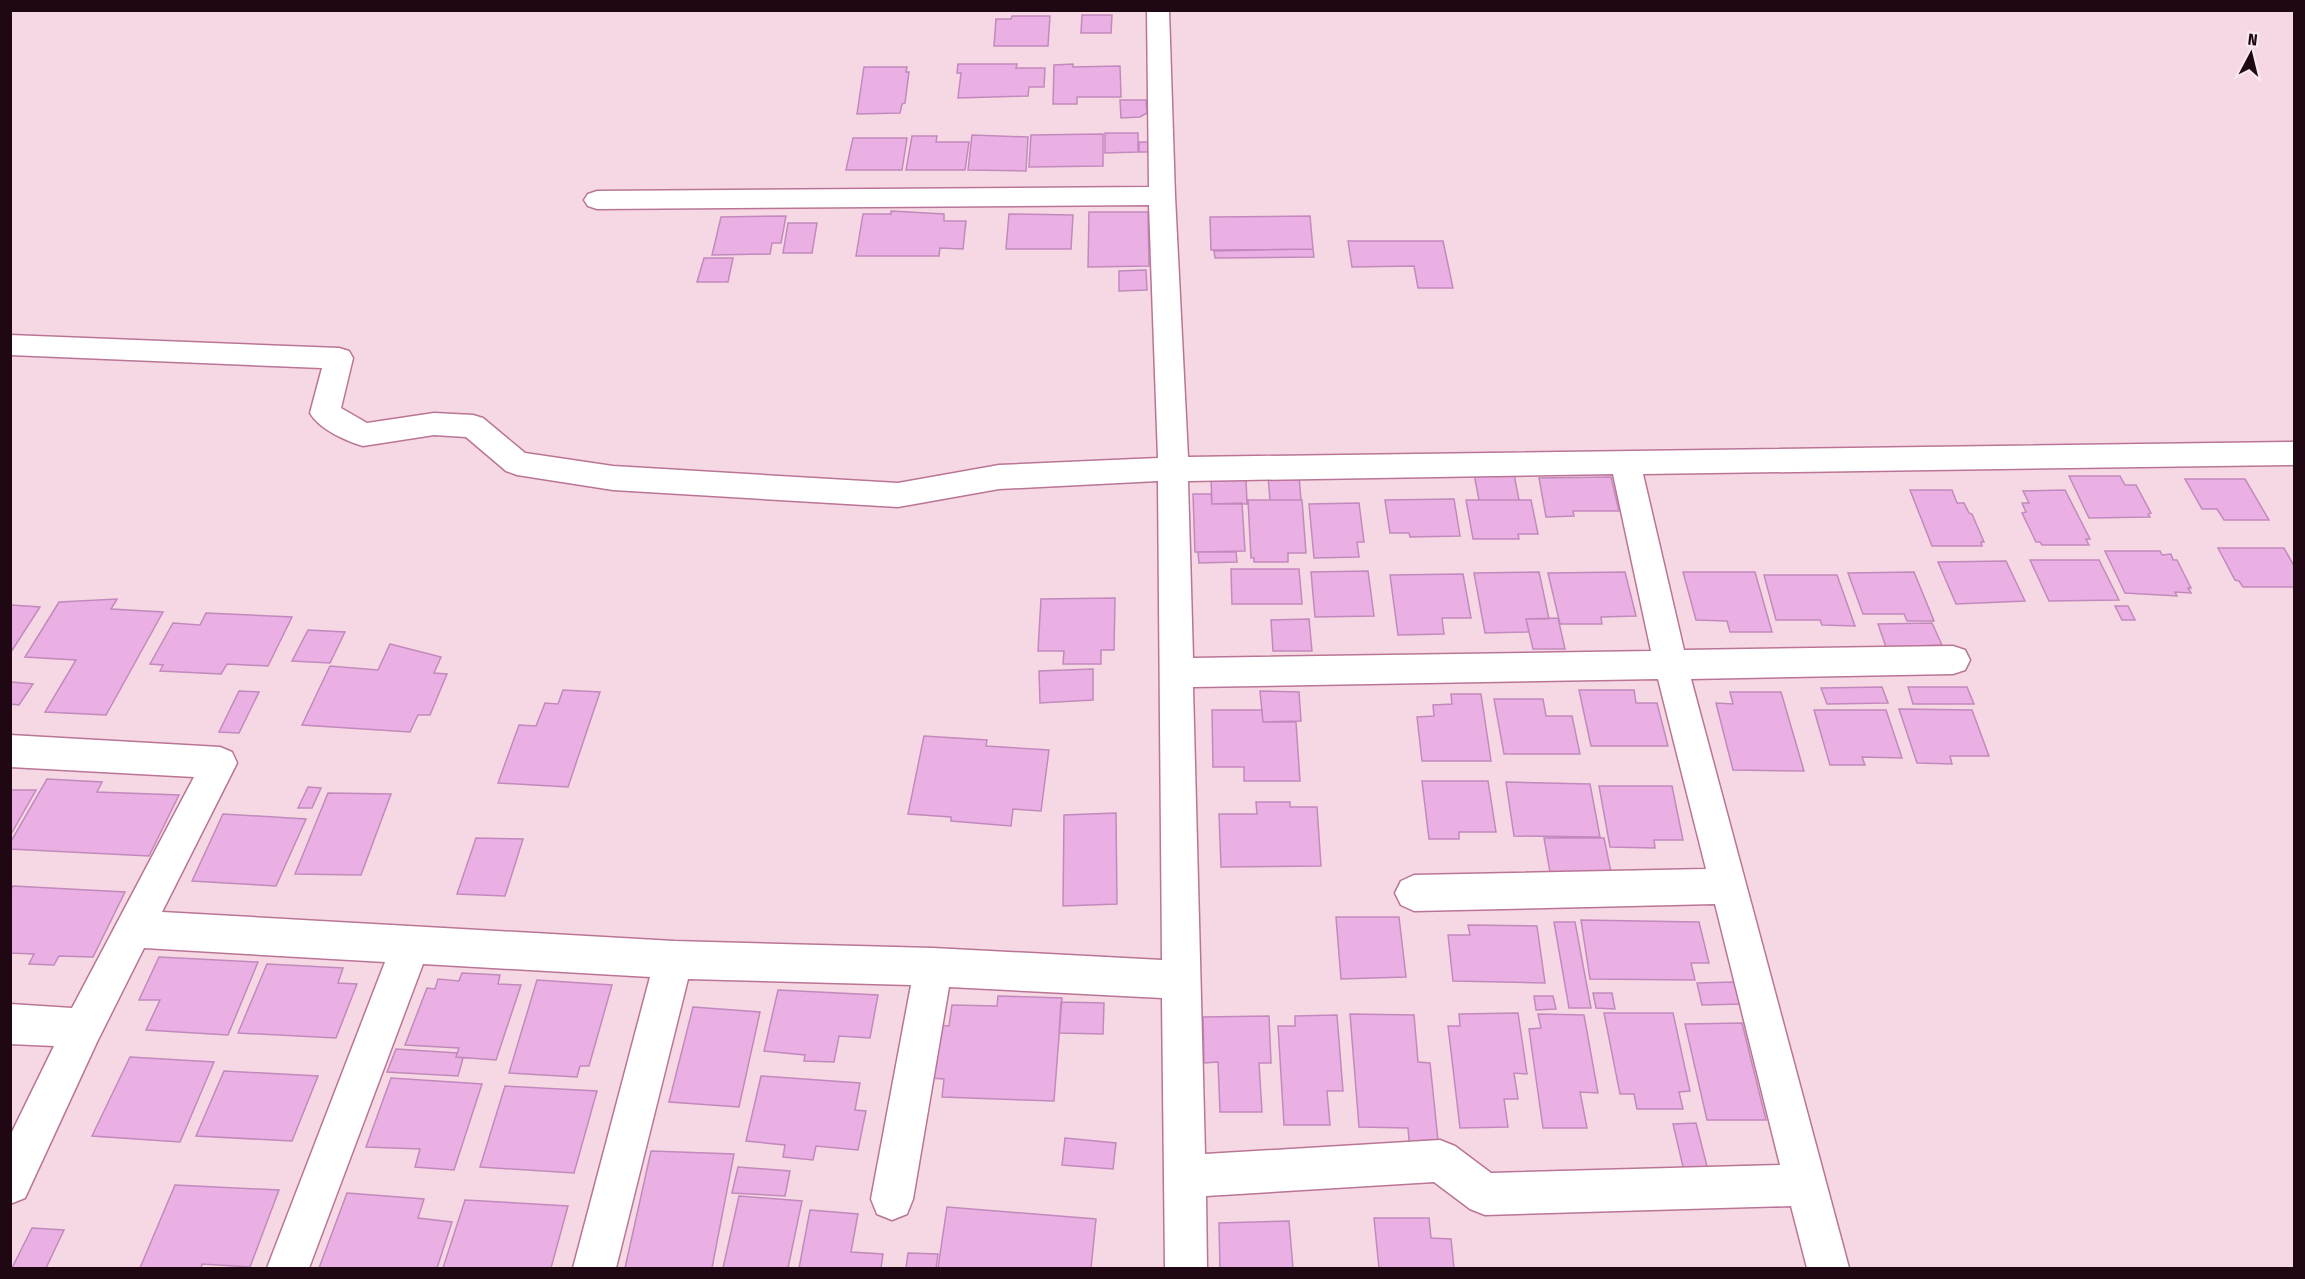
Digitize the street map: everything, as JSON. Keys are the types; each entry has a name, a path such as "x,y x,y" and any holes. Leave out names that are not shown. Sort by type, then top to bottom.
{"street":[{"path":"1158,10 1162,196 1173,469 1186,1269"},
{"path":"597,200 1162,196"},
{"path":"10,345 339,358 325,413 363,435 434,424 473,426 517,463 613,477 898,495 999,477 1173,469 2295,453"},
{"path":"1625,462 1671,665 1828,1269"},
{"path":"1176,673 1953,660"},
{"path":"10,752 220,763 83,1028 10,1183"},
{"path":"1414,893 1728,886"},
{"path":"135,929 674,960 933,967 1181,980"},
{"path":"288,1269 411,945"},
{"path":"594,1269 674,960"},
{"path":"892,1199 933,967"},
{"path":"10,1024 83,1028"},
{"path":"1184,1176 1440,1161 1485,1194 1806,1185"}],"building":[{"path":"1082,15 1112,15 1111,33 1081,33"},
{"path":"1012,16 1050,16 1048,46 994,46 996,19 1011,19"},
{"path":"958,64 1017,64 1016,68 1045,68 1044,87 1029,87 1028,96 958,98 961,73 957,73"},
{"path":"1073,64 1073,67 1120,66 1121,97 1077,97 1077,104 1053,104 1054,65"},
{"path":"864,67 907,67 906,72 909,72 905,103 902,104 900,113 857,114"},
{"path":"1120,100 1146,100 1147,113 1140,117 1121,118"},
{"path":"1105,133 1138,133 1138,152 1105,153"},
{"path":"1103,134 1103,166 1029,167 1031,135"},
{"path":"972,135 1028,137 1026,171 968,170"},
{"path":"912,136 937,136 936,142 969,142 965,170 906,170"},
{"path":"853,138 907,138 902,170 846,170"},
{"path":"1139,142 1149,142 1149,152 1139,152"},
{"path":"891,211 944,214 944,221 966,221 963,249 940,248 939,256 856,256 863,214 891,214"},
{"path":"1089,212 1148,212 1149,266 1088,267"},
{"path":"1009,214 1073,215 1071,249 1006,249"},
{"path":"786,216 781,243 772,243 770,254 712,255 721,217"},
{"path":"1310,216 1313,249 1211,250 1210,217"},
{"path":"788,223 817,223 812,253 783,253"},
{"path":"1348,241 1443,241 1453,288 1418,288 1414,266 1352,267"},
{"path":"1313,249 1314,257 1215,258 1214,251"},
{"path":"704,258 733,258 728,282 697,282"},
{"path":"1146,270 1147,290 1119,291 1119,271"},
{"path":"1474,474 1514,474 1519,500 1479,500"},
{"path":"1268,476 1299,476 1301,500 1270,500"},
{"path":"2069,476 2120,476 2125,485 2136,485 2151,513 2148,514 2150,517 2089,518"},
{"path":"1611,477 1619,511 1573,511 1574,516 1546,517 1539,478"},
{"path":"1211,479 1246,479 1247,504 1212,504"},
{"path":"2185,479 2245,479 2269,520 2224,520 2217,509 2202,509"},
{"path":"1910,490 1952,490 1957,503 1964,503 1969,513 1972,514 1984,542 1981,542 1982,546 1932,546"},
{"path":"2065,490 2090,539 2086,539 2089,545 2042,545 2036,542 2022,513 2026,512 2022,503 2029,503 2023,491"},
{"path":"1193,494 1211,494 1212,504 1242,503 1245,551 1195,552"},
{"path":"1454,499 1460,536 1410,537 1409,533 1390,533 1385,500"},
{"path":"1248,500 1302,500 1306,553 1288,553 1288,562 1254,562 1254,558 1251,558"},
{"path":"1466,500 1531,500 1538,534 1518,534 1519,539 1473,539"},
{"path":"1359,503 1364,542 1357,542 1359,557 1314,558 1309,504"},
{"path":"2218,548 2284,548 2294,566 2294,587 2243,587 2239,581 2235,580"},
{"path":"2105,551 2160,551 2162,555 2171,554 2173,560 2177,560 2191,588 2188,588 2191,593 2175,592 2177,596 2125,593"},
{"path":"1198,552 1236,552 1237,562 1199,563"},
{"path":"2030,560 2099,560 2119,600 2049,601"},
{"path":"2006,561 2025,601 1956,604 1938,562"},
{"path":"1231,569 1299,569 1302,604 1232,604"},
{"path":"1368,571 1374,616 1315,617 1311,572"},
{"path":"1539,572 1549,619 1526,619 1529,632 1485,633 1474,573"},
{"path":"1625,572 1636,616 1601,617 1602,624 1560,624 1548,573"},
{"path":"1683,572 1755,572 1772,632 1730,632 1727,621 1696,620"},
{"path":"1914,572 1934,621 1907,621 1904,614 1863,614 1848,573"},
{"path":"1463,574 1471,618 1442,618 1444,634 1398,635 1390,575"},
{"path":"1764,575 1837,575 1855,626 1822,625 1820,620 1776,620"},
{"path":"1115,598 1114,650 1101,650 1101,664 1063,664 1064,651 1038,651 1041,599"},
{"path":"117,599 111,609 163,612 106,715 45,712 76,660 25,657 59,602"},
{"path":"10,606 40,607 11,652"},
{"path":"2115,606 2128,606 2135,620 2122,620"},
{"path":"206,613 292,617 268,666 227,664 221,674 160,671 163,665 150,664 173,623 200,625"},
{"path":"1558,618 1565,649 1533,649 1526,619"},
{"path":"1309,619 1312,651 1273,651 1271,620"},
{"path":"1932,623 1942,645 1886,647 1878,624"},
{"path":"308,630 345,632 330,663 292,661"},
{"path":"390,644 441,657 434,673 447,674 430,715 418,715 410,732 302,725 330,666 378,670"},
{"path":"1093,669 1093,700 1040,703 1039,671"},
{"path":"11,682 33,684 19,705 10,704"},
{"path":"1882,687 1888,703 1827,704 1821,688"},
{"path":"1908,687 1967,687 1974,704 1913,704"},
{"path":"563,690 600,692 568,787 498,783 519,725 536,726 545,703 558,704"},
{"path":"1579,690 1634,690 1636,703 1657,703 1668,746 1591,746"},
{"path":"239,691 259,692 239,733 219,732"},
{"path":"1260,691 1299,692 1301,721 1263,722"},
{"path":"1730,692 1781,692 1804,771 1733,770 1716,703 1733,704"},
{"path":"1451,694 1481,694 1491,761 1422,761 1417,717 1434,716 1433,705 1452,704"},
{"path":"1494,699 1543,699 1546,716 1572,716 1580,754 1504,754"},
{"path":"1899,709 1972,710 1989,756 1950,756 1952,764 1917,763"},
{"path":"1212,710 1262,710 1263,722 1296,722 1300,781 1244,781 1244,767 1213,767"},
{"path":"1814,710 1886,710 1902,758 1862,757 1865,765 1830,765"},
{"path":"924,736 987,740 986,746 1049,750 1041,811 1013,809 1011,826 951,821 951,817 908,814"},
{"path":"47,779 102,782 97,792 179,795 149,856 10,849 10,843"},
{"path":"1422,781 1488,781 1496,832 1459,832 1459,839 1429,839"},
{"path":"1506,782 1590,784 1600,837 1514,836"},
{"path":"1599,786 1672,786 1683,840 1654,840 1655,848 1610,847"},
{"path":"308,787 321,788 312,808 298,808"},
{"path":"10,790 36,790 10,836"},
{"path":"328,793 391,794 361,875 295,874"},
{"path":"1256,802 1290,802 1290,807 1317,807 1321,866 1221,867 1219,814 1257,814"},
{"path":"1116,813 1117,904 1063,906 1064,815"},
{"path":"223,814 306,819 276,886 192,881"},
{"path":"476,838 523,839 505,896 457,894"},
{"path":"1544,838 1604,838 1611,872 1550,872"},
{"path":"13,886 125,892 93,957 59,956 54,965 29,964 34,954 10,953 10,891"},
{"path":"1336,917 1399,917 1406,977 1341,979"},
{"path":"1581,920 1699,922 1709,963 1691,963 1695,980 1590,979"},
{"path":"1554,922 1575,922 1591,1008 1569,1008"},
{"path":"1468,925 1537,926 1545,983 1453,981 1448,935 1470,935"},
{"path":"159,957 258,962 228,1035 146,1030 160,1000 139,1000"},
{"path":"267,964 343,968 338,983 357,984 336,1038 238,1033"},
{"path":"462,973 500,975 498,984 521,985 496,1060 456,1057 459,1048 405,1045 427,988 435,989 438,979 459,981"},
{"path":"537,980 612,985 589,1066 580,1066 577,1077 509,1073"},
{"path":"1736,982 1741,1004 1702,1005 1697,983"},
{"path":"778,990 878,995 870,1038 839,1036 834,1062 804,1061 805,1055 764,1051"},
{"path":"1593,993 1612,993 1615,1009 1596,1008"},
{"path":"998,996 1062,998 1054,1101 942,1097 944,1079 930,1078 937,1025 949,1026 952,1005 997,1006"},
{"path":"1534,996 1553,996 1556,1009 1536,1010"},
{"path":"1061,1002 1104,1003 1103,1034 1059,1033"},
{"path":"693,1007 760,1012 739,1107 669,1102"},
{"path":"1518,1013 1527,1074 1514,1073 1518,1099 1504,1099 1508,1127 1460,1128 1448,1026 1460,1026 1459,1014"},
{"path":"1604,1013 1673,1013 1690,1091 1679,1092 1683,1109 1637,1109 1634,1094 1620,1094"},
{"path":"1350,1014 1414,1015 1418,1062 1430,1063 1439,1150 1410,1151 1408,1128 1359,1127"},
{"path":"1538,1014 1584,1015 1598,1093 1580,1092 1587,1128 1543,1128 1529,1029 1541,1028"},
{"path":"1337,1015 1343,1091 1327,1091 1330,1125 1284,1125 1278,1026 1295,1026 1295,1016"},
{"path":"1269,1016 1271,1063 1259,1063 1262,1112 1220,1112 1218,1062 1204,1063 1203,1017"},
{"path":"1742,1023 1766,1120 1707,1120 1685,1024"},
{"path":"396,1049 457,1053 456,1057 463,1058 458,1076 387,1072"},
{"path":"130,1057 214,1062 180,1142 92,1136"},
{"path":"224,1071 318,1076 292,1141 196,1136"},
{"path":"761,1076 860,1083 855,1110 866,1111 858,1150 816,1146 813,1160 783,1157 785,1145 746,1141"},
{"path":"391,1078 482,1084 454,1170 415,1167 420,1149 366,1147"},
{"path":"505,1086 597,1091 574,1173 480,1167"},
{"path":"1696,1123 1708,1170 1684,1171 1673,1124"},
{"path":"1065,1138 1116,1143 1113,1169 1062,1165"},
{"path":"651,1151 734,1154 712,1268 625,1268"},
{"path":"738,1167 790,1171 785,1196 732,1193"},
{"path":"175,1185 279,1190 250,1267 202,1264 201,1268 140,1268"},
{"path":"347,1193 424,1199 418,1218 452,1222 437,1268 319,1268"},
{"path":"739,1196 802,1201 788,1268 723,1268"},
{"path":"465,1200 568,1206 551,1268 443,1268"},
{"path":"947,1207 1096,1219 1091,1268 938,1268"},
{"path":"810,1210 858,1214 851,1252 883,1254 881,1268 799,1268"},
{"path":"1374,1218 1429,1218 1431,1238 1451,1239 1454,1268 1379,1268"},
{"path":"1289,1221 1293,1268 1220,1268 1219,1223"},
{"path":"32,1228 64,1230 46,1268 12,1268"},
{"path":"908,1253 938,1254 936,1268 906,1268"}]}
